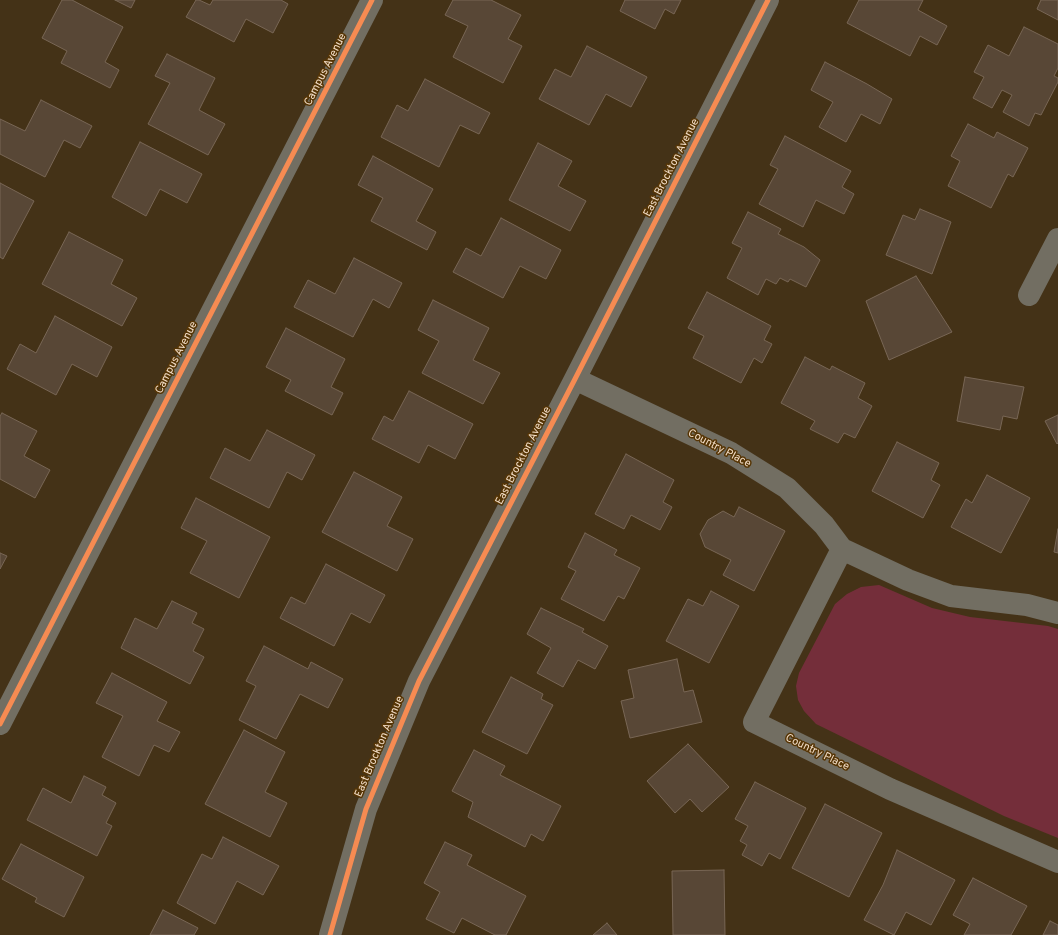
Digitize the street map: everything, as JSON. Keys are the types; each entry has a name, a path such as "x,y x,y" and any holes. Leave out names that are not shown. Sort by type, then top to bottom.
{"street":[{"name":"Campus Avenue","path":"0,724 372,0"},
{"name":"East Brockton Avenue","path":"330,935 366,809 418,681 576,379 768,0"},
{"path":"1029,296 1058,239"},
{"name":"Country Place","path":"576,379 731,453 787,488 824,525 842,549 908,580 951,596 1027,605 1058,613"},
{"name":"Country Place","path":"842,549 754,722 890,789 1058,862"}],"shaded area":[{"path":"879,585 932,608 970,617 1048,626 1058,629 1058,838 1004,816 816,724 804,711 798,700 796,686 799,673 835,604 847,594 861,587"}],"building":[{"path":"62,0 72,0 123,27 105,62 119,70 110,88 61,63 67,51 42,38"},
{"path":"115,0 135,0 131,8"},
{"path":"196,0 210,5 213,0 281,0 288,4 273,33 246,19 234,42 186,17"},
{"path":"453,0 491,0 521,15 508,39 522,46 503,83 453,57 468,26 445,15"},
{"path":"625,0 681,0 674,14 665,9 655,29 620,11"},
{"path":"859,0 923,0 918,10 947,26 937,45 920,36 910,56 847,23"},
{"path":"1041,0 1058,0 1058,20 1037,9"},
{"path":"1024,27 1058,44 1058,68 1054,76 1058,78 1058,82 1041,115 1035,113 1029,126 1003,112 1012,95 1002,90 992,108 973,98 984,77 974,72 988,45 1009,56"},
{"path":"587,46 647,77 631,107 606,94 589,125 539,99 555,69 571,77"},
{"path":"167,54 215,78 199,110 225,124 208,155 148,124 170,83 155,76"},
{"path":"825,62 892,99 880,124 861,114 846,142 819,127 833,102 811,90"},
{"path":"425,79 490,113 479,134 460,125 439,167 381,137 397,105 408,111"},
{"path":"41,100 92,126 80,148 64,140 45,177 0,154 0,119 25,131"},
{"path":"968,124 994,138 997,132 1028,148 1013,177 1008,174 991,208 948,186 960,161 951,156"},
{"path":"785,136 851,171 842,187 854,194 844,214 816,200 803,227 759,204 778,169 770,165"},
{"path":"140,142 202,174 187,203 160,189 146,216 112,197"},
{"path":"538,143 572,161 558,186 586,201 570,231 509,200"},
{"path":"373,156 433,189 416,221 436,232 427,250 371,221 383,198 358,185"},
{"path":"0,183 34,201 3,259 0,257"},
{"path":"920,209 951,222 932,274 886,255 903,215 915,220"},
{"path":"748,212 781,229 778,234 804,247 820,260 806,287 790,279 788,282 780,278 776,284 766,279 758,295 727,278 742,248 732,243"},
{"path":"501,218 561,250 546,279 520,266 503,298 453,272 466,248 481,256"},
{"path":"69,232 123,260 111,284 137,298 122,326 42,284"},
{"path":"354,258 402,283 389,308 373,299 353,337 294,307 308,280 335,294"},
{"path":"916,276 952,332 889,360 866,301"},
{"path":"707,292 771,326 764,340 772,344 762,363 754,358 741,383 693,358 704,336 688,328"},
{"path":"433,300 489,328 473,360 500,373 483,404 422,373 439,341 418,330"},
{"path":"55,316 112,347 97,377 72,364 56,395 7,369 20,344 36,353"},
{"path":"286,328 345,359 331,387 343,393 332,415 285,391 291,380 266,367"},
{"path":"805,357 830,370 832,366 865,383 858,398 872,406 855,438 844,433 838,443 810,429 815,421 781,403"},
{"path":"965,377 1024,387 1017,419 1003,416 1000,430 957,421"},
{"path":"409,391 473,424 455,459 428,445 419,463 372,439 384,416 393,421"},
{"path":"2,413 37,431 24,456 50,470 35,498 0,479 0,416"},
{"path":"1058,415 1058,443 1057,444 1045,421"},
{"path":"267,430 315,455 302,480 287,472 269,508 210,478 225,448 250,461"},
{"path":"897,442 939,463 931,480 940,485 923,518 872,491"},
{"path":"626,454 674,480 663,502 672,507 660,530 631,515 624,529 595,514"},
{"path":"354,472 402,497 387,526 413,539 397,571 322,532"},
{"path":"987,475 1030,498 1001,553 951,527 966,499 972,503"},
{"path":"196,498 270,537 239,598 190,573 207,541 181,528"},
{"path":"739,507 785,531 754,591 723,575 731,560 705,547 700,534 708,520 723,511 734,517"},
{"path":"1058,529 1058,553 1054,552"},
{"path":"585,533 617,550 614,555 640,568 624,599 618,596 604,621 561,599 576,571 568,567"},
{"path":"0,553 7,556 0,569"},
{"path":"326,564 385,595 370,623 351,613 334,646 280,618 291,597 305,604"},
{"path":"711,591 739,606 709,663 666,641 688,599 703,606"},
{"path":"172,601 197,613 192,623 204,629 193,651 204,657 190,684 121,648 135,618 157,629"},
{"path":"541,608 584,629 582,632 608,646 595,669 578,660 563,687 537,673 551,648 527,634"},
{"path":"264,646 308,669 311,662 343,679 328,708 300,694 276,739 239,720 256,686 246,681"},
{"path":"677,659 684,692 693,690 702,722 630,738 621,701 634,698 628,670"},
{"path":"112,673 167,702 157,721 180,732 169,752 154,745 139,776 102,757 123,716 96,703"},
{"path":"511,677 543,694 541,699 553,705 527,754 482,732"},
{"path":"244,730 285,752 265,792 287,803 270,837 205,804"},
{"path":"688,744 729,787 702,812 690,799 675,813 647,781"},
{"path":"474,750 505,766 500,775 561,806 543,841 531,834 525,847 468,817 473,802 452,791"},
{"path":"84,776 106,787 102,795 116,803 106,823 112,826 97,856 27,820 43,788 71,803"},
{"path":"755,782 806,808 780,859 769,853 762,866 742,855 747,845 740,841 748,826 735,819"},
{"path":"825,804 882,833 849,897 792,868"},
{"path":"223,837 279,866 263,895 237,881 215,924 177,903 202,854 212,859"},
{"path":"445,842 472,855 467,865 526,896 506,935 495,935 462,918 454,933 426,919 440,892 424,883"},
{"path":"21,844 84,877 64,917 35,902 37,898 2,879"},
{"path":"897,850 955,880 931,925 906,912 894,935 864,920 883,885"},
{"path":"724,870 725,935 673,935 672,871"},
{"path":"973,878 1027,906 1011,935 964,935 970,924 953,915"},
{"path":"163,910 198,928 194,935 150,935"},
{"path":"1050,921 1058,925 1058,935 1043,935"},
{"path":"607,923 617,935 593,935"}],"cycle path":[{"path":"0,724 372,0"},
{"path":"330,935 366,809 419,681 768,0"}]}
